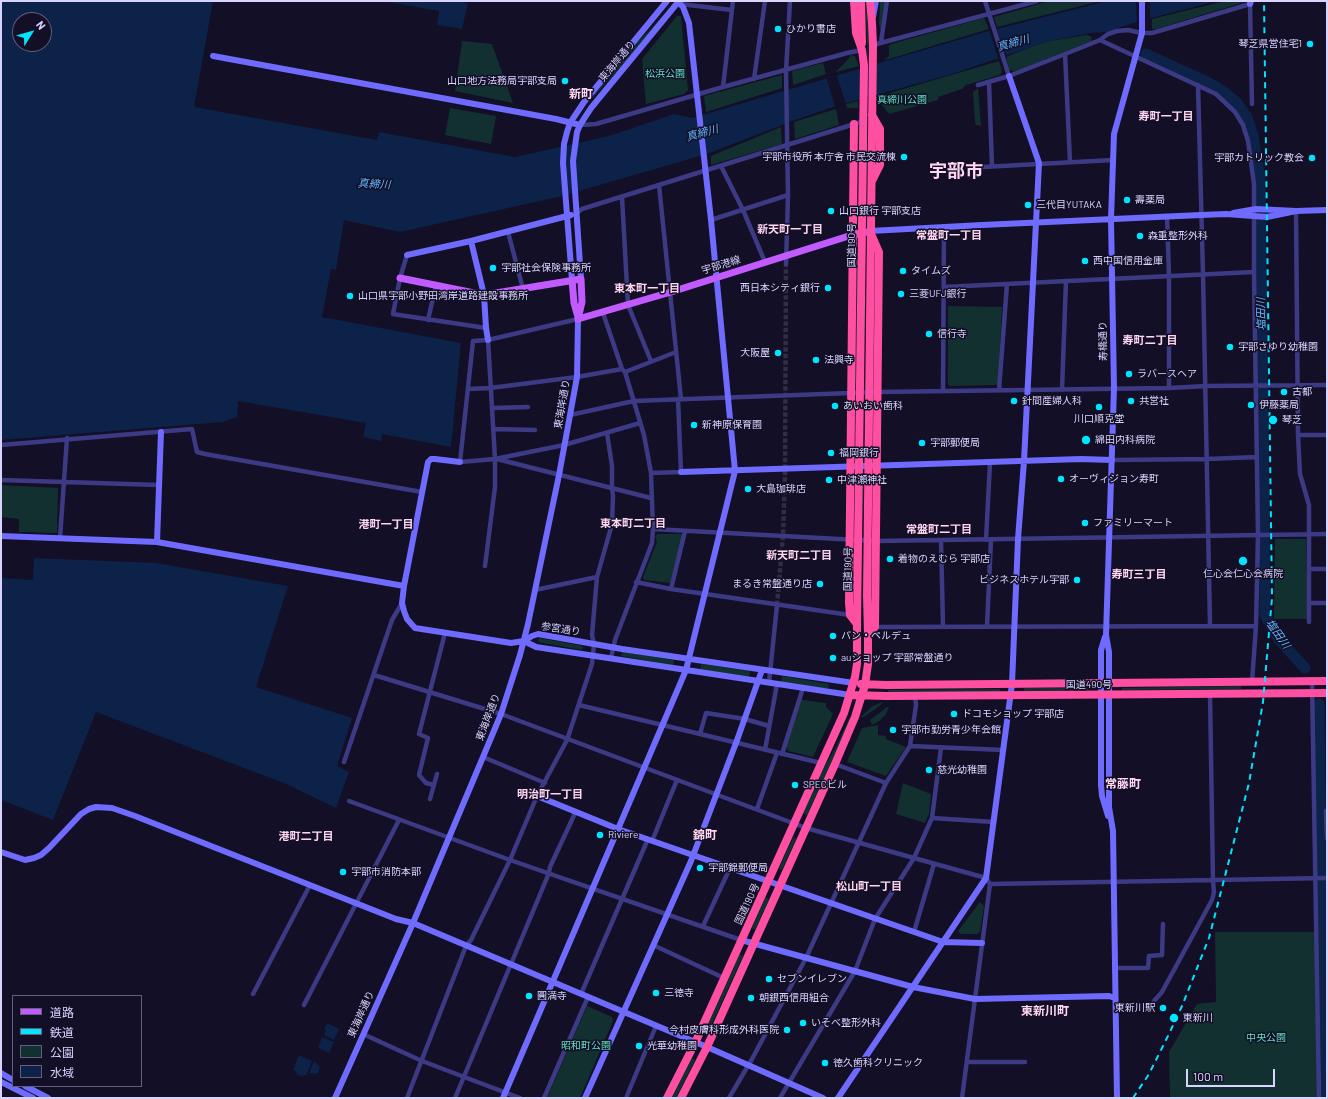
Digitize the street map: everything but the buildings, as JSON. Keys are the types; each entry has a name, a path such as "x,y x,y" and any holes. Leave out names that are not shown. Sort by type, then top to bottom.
{"highway":[{"name":"国道190号","path":"854,1 856,32 862,50 871,114 871,183 866,232"},
{"path":"861,1 863,26 862,50"},
{"name":"国道190号","path":"682,1097 707,1047 856,717 865,685 868,664 868,619 864,466 866,232 864,121 868,99 873,45 870,1"},
{"path":"854,124 849,540 850,615 857,624"},
{"path":"866,232 879,252 875,627 868,633"},
{"name":"国道190号","path":"667,1098 695,1043 768,882 844,713 854,683 857,664 858,541 864,466"},
{"path":"850,615 858,609"},
{"path":"868,619 875,627"},
{"name":"国道490号","path":"854,683 865,685 1327,681"},
{"name":"国道490号","path":"850,695 915,696 1327,693"}],"main road":[{"name":"宇部港線","path":"578,319 866,232"},
{"path":"400,278 484,295 581,279 582,302 578,319"},
{"path":"572,280 574,303 578,319"}],"street":[{"name":"東海岸通り","path":"572,280 563,163 564,144 570,123 584,102 667,1"},
{"path":"723,87 734,1"},
{"path":"754,78 765,1"},
{"path":"786,264 788,124 786,70 790,1"},
{"path":"872,23 876,1"},
{"path":"881,42 887,1"},
{"path":"838,1098 986,878 994,822 1012,684 1018,539 1028,390 1039,163 985,1"},
{"path":"873,45 1037,1"},
{"name":"寿橋通り","path":"1117,1098 1113,831 1110,807 1101,650 1106,635 1114,388 1111,219 1114,134 1142,33 1142,1"},
{"name":"東海岸通り","path":"581,279 573,161 575,142 580,125 591,108 679,2"},
{"path":"679,2 732,10"},
{"path":"505,1095 686,670 735,471 729,397 698,95 689,23 687,14 679,2"},
{"path":"978,85 1009,76 1100,40 1108,34 1117,31 1128,30 1142,33 1152,33 1251,3 1252,104"},
{"path":"1100,40 1216,94 1235,112 1243,125 1250,148 1256,217 1254,272 1257,457 1260,535 1252,682"},
{"path":"213,56 553,118 580,125 596,124 754,78 862,50"},
{"path":"1064,54 1070,162"},
{"path":"989,82 992,166"},
{"path":"1198,85 1206,386 1210,625"},
{"path":"486,328 393,314 400,278 407,255 471,241 568,216 577,213 582,209 864,121"},
{"path":"983,167 1113,160"},
{"path":"721,166 743,210 765,262"},
{"path":"659,185 676,352 681,472"},
{"path":"711,220 788,195"},
{"path":"622,197 628,305 651,361"},
{"path":"866,232 1226,214 1264,208 1296,211 1327,210"},
{"path":"1226,214 1264,217 1296,211"},
{"path":"1296,211 1298,435 1300,474 1309,505 1310,534 1308,539 1310,622"},
{"path":"1167,216 1169,276 1169,388"},
{"path":"943,390 944,227"},
{"path":"508,232 523,289"},
{"path":"471,241 484,295 496,459 495,487 485,566"},
{"path":"944,287 1254,272"},
{"path":"1062,390 1066,281"},
{"path":"999,390 1007,284"},
{"path":"428,320 436,285"},
{"path":"603,312 624,370 644,435 650,473 653,529 652,544 612,647 611,658"},
{"name":"東海岸通り","path":"335,1098 413,923 501,714 524,641 559,475 577,377 578,319"},
{"path":"460,462 473,341 488,340 578,319"},
{"path":"468,389 490,388 624,370 676,352"},
{"path":"570,415 634,401 851,392 1327,385"},
{"path":"492,408 528,408"},
{"path":"344,762 392,620 402,603 428,462 431,459 460,462 496,459 564,445 640,423"},
{"path":"1,444 192,429 197,452 422,492"},
{"path":"493,429 535,430"},
{"path":"157,542 161,432"},
{"path":"407,1098 466,946 510,860 537,796 567,740 580,704 592,664 594,644 592,635 597,578 612,524 612,466 607,433"},
{"path":"1298,435 1327,435"},
{"path":"60,538 67,438"},
{"path":"650,473 1081,459 1207,459 1257,457"},
{"path":"496,459 651,498"},
{"path":"986,540 990,463"},
{"path":"1,480 159,485"},
{"path":"653,529 858,541 1327,534"},
{"path":"671,589 685,531"},
{"path":"1,536 157,542 404,586"},
{"path":"941,540 943,626"},
{"path":"987,626 991,540"},
{"path":"1309,569 1327,569"},
{"path":"535,590 597,578"},
{"path":"636,582 671,589 850,615"},
{"path":"402,603 407,619 415,628 511,643 524,641 536,647 850,695"},
{"path":"1310,603 1327,603"},
{"path":"769,683 777,604"},
{"path":"875,627 1256,626"},
{"path":"434,785 426,783 419,775 428,738 419,734 445,633"},
{"name":"参宮通り","path":"524,641 538,634 612,647 854,683"},
{"path":"585,1098 693,855 762,670"},
{"path":"374,675 501,714 563,737 567,740 806,828 986,878 990,884 962,1098"},
{"path":"1312,681 1317,879 1320,1098"},
{"path":"764,750 777,684"},
{"path":"757,809 780,753 802,688"},
{"path":"1154,1001 1162,992 1212,900 1214,892 1210,693"},
{"path":"729,1098 748,1066 806,958 886,783 910,746 916,705 915,696"},
{"path":"580,704 821,763"},
{"path":"700,734 706,713 745,719 769,726"},
{"path":"910,746 1003,750"},
{"path":"780,1098 855,971 875,919 914,858 932,818 941,748"},
{"path":"483,757 545,783"},
{"path":"835,764 886,783"},
{"path":"430,799 437,774"},
{"path":"581,994 677,780"},
{"path":"537,796 618,829 943,942 982,943"},
{"path":"349,801 510,860 741,940 913,987 975,999 1109,996 1115,998"},
{"path":"1,852 25,860 34,858 41,855 49,848 81,814 96,807 112,808 356,904 396,919 413,923 707,1047 823,1098"},
{"path":"455,1098 549,873 550,867 576,812"},
{"path":"1326,812 1327,838"},
{"path":"932,818 994,822"},
{"path":"304,1005 399,820"},
{"path":"914,932 934,864"},
{"path":"703,926 730,868"},
{"path":"990,884 1326,878"},
{"path":"253,994 310,885"},
{"path":"1115,968 1148,968 1149,956 1162,954 1163,924"},
{"path":"653,945 724,978"},
{"path":"544,1098 588,997"},
{"path":"626,1098 656,1026"},
{"path":"363,1034 422,1061 505,1095 520,1098"},
{"path":"966,1062 1025,1062"},
{"path":"1,1073 12,1079"},
{"path":"1,1082 33,1098"},
{"path":"27,1087 48,1098"}],"green space":[{"path":"865,1 869,40 868,63"},
{"path":"880,1 885,1 881,30 879,24"},
{"path":"1049,1 1101,1 997,27 994,17"},
{"path":"1225,1 1248,1 1152,29 1152,19"},
{"path":"663,15 664,16 627,60 587,104 637,42"},
{"name":"松浜公園","path":"677,16 681,16 688,90 684,94 646,104 642,59"},
{"path":"984,18 989,29 884,60 889,56 889,46 891,44"},
{"path":"1087,35 1092,37 1091,41 1014,72 1009,69 1006,57 1049,41"},
{"path":"462,41 492,44 513,103 455,91"},
{"path":"850,55 855,56 859,66 836,72 850,57"},
{"name":"真締川公園","path":"999,61 1002,71 1000,75 966,85 962,89 938,97 938,100 889,114 882,105 883,95"},
{"path":"823,63 826,74 793,85 792,71"},
{"path":"782,75 782,88 706,112 704,96"},
{"path":"978,88 981,126 976,125 975,122 973,92"},
{"path":"858,101 858,108 847,108 846,104"},
{"path":"450,108 496,116 491,144 445,135"},
{"path":"836,109 839,125 795,139 794,122"},
{"path":"781,127 782,144 711,165 711,156"},
{"path":"856,254 858,256 856,383 854,383"},
{"path":"948,306 1002,307 998,384 950,386 948,384"},
{"path":"1,485 58,488 57,533 19,532 19,519 1,517"},
{"path":"658,534 681,534 683,537 670,583 644,580 643,577 657,542 655,536"},
{"path":"1275,539 1306,539 1308,619 1274,619"},
{"path":"539,638 583,646 582,650 538,642"},
{"path":"622,651 674,660 673,665 621,656"},
{"path":"701,664 750,671 749,677 700,669"},
{"path":"782,676 829,684 828,689 781,682"},
{"path":"1241,686 1241,689 1122,690 1122,688"},
{"path":"1024,688 1089,688 1089,690 1024,691"},
{"path":"1000,689 1000,692 888,692 888,690"},
{"path":"801,700 826,703 826,707 833,714 813,757 788,751 786,747"},
{"path":"882,702 882,704 864,717 861,717 871,707"},
{"path":"889,707 886,714 872,725 870,720"},
{"path":"849,718 851,719 807,815 803,813"},
{"path":"878,725 878,735 886,736 886,739 906,747 886,776 847,762 862,728"},
{"path":"903,783 931,794 929,814 925,823 896,814"},
{"path":"795,837 796,839 782,870 780,870 779,868 793,838"},
{"path":"765,897 769,899 755,930 752,928"},
{"path":"980,902 984,906 980,932 977,934 961,934 958,931"},
{"name":"中央公園","path":"1215,932 1327,932 1327,1098 1170,1098 1169,1052 1197,1004 1216,1002"},
{"path":"740,954 743,956 709,1030 706,1029"},
{"name":"昭和町公園","path":"587,1006 612,1017 613,1021 580,1098 547,1098"},
{"path":"692,1058 695,1060 676,1098 672,1098"}],"water":[{"name":"真締川","path":"1,1 213,1 194,107 377,140 379,132 515,157 609,136 674,114 692,118 985,32 1107,1 1217,1 1136,22 1107,32 1091,33 1049,41 952,74 836,106 707,154 558,197 400,232 344,220 336,270 331,269 322,317 461,343 451,447 382,434 381,441 363,437 366,423 238,401 237,417 223,422 1,440"},
{"path":"383,1 456,1 468,3 462,29 437,25 439,11"},
{"path":"34,558 156,563 288,586 256,687 352,718 337,766 349,772 336,808 284,783 96,712 53,820 1,800 1,578 33,580"},
{"path":"327,1023 339,1029 334,1040 324,1035 326,1031 324,1030"},
{"path":"322,1037 334,1042 329,1053 318,1048"},
{"path":"299,1055 312,1061 306,1076 304,1075 303,1077 296,1074 297,1072 293,1070"},
{"path":"314,1061 320,1067 318,1073 315,1074 309,1073"}],"pier":[{"path":"1136,1 1150,1 1150,20 1137,22"},
{"path":"996,27 1007,58 999,61 989,29"},
{"path":"836,73 846,104 835,107 826,76"}],"waterway":[{"name":"塩田川","path":"1146,54 1223,91 1237,103 1247,117 1253,136 1260,179 1265,615 1281,642 1305,668"},
{"name":"塩田川","path":"1319,704 1324,1098"}],"tunnel":[{"path":"777,605 783,536 785,474 786,264"}],"railway":[{"path":"1133,1098 1149,1074 1169,1034 1182,1006 1209,938 1249,783 1263,702 1272,598 1264,1"}],"place":[{"name":"ひかり書店","path":"778,29"},
{"name":"琴芝県営住宅1","path":"1310,44"},
{"name":"山口地方法務局宇部支局","path":"565,81"},
{"name":"宇部市役所 本庁舎 市民交流棟","path":"904,157"},
{"name":"宇部カトリック教会","path":"1312,158"},
{"name":"壽薬局","path":"1127,200"},
{"name":"三代目YUTAKA","path":"1028,205"},
{"name":"山口銀行 宇部支店","path":"831,211"},
{"name":"森重整形外科","path":"1140,236"},
{"name":"西中国信用金庫","path":"1085,261"},
{"name":"宇部社会保険事務所","path":"493,268"},
{"name":"タイムズ","path":"903,271"},
{"name":"西日本シティ銀行","path":"828,288"},
{"name":"三菱UFJ銀行","path":"901,294"},
{"name":"山口県宇部小野田湾岸道路建設事務所","path":"350,296"},
{"name":"信行寺","path":"929,334"},
{"name":"宇部さゆり幼稚園","path":"1230,347"},
{"name":"大阪屋","path":"778,353"},
{"name":"法興寺","path":"816,360"},
{"name":"ラバースヘア","path":"1129,374"},
{"name":"古都","path":"1284,392"},
{"name":"針間産婦人科","path":"1014,401"},
{"name":"共営社","path":"1131,401"},
{"name":"伊藤薬局","path":"1251,405"},
{"name":"あいおい歯科","path":"835,406"},
{"name":"川口順克堂","path":"1099,407"},
{"name":"琴芝","path":"1273,420"},
{"name":"新神原保育園","path":"694,425"},
{"name":"綿田内科病院","path":"1086,440"},
{"name":"宇部郵便局","path":"922,443"},
{"name":"福岡銀行","path":"831,453"},
{"name":"オーヴィジョン寿町","path":"1061,479"},
{"name":"中津瀬神社","path":"829,480"},
{"name":"大島珈琲店","path":"748,489"},
{"name":"ファミリーマート","path":"1085,523"},
{"name":"着物のえむら 宇部店","path":"890,559"},
{"name":"仁心会仁心会病院","path":"1243,561"},
{"name":"ビジネスホテル宇部","path":"1077,580"},
{"name":"まるき常盤通り店","path":"820,584"},
{"name":"パン・ペルデュ","path":"833,636"},
{"name":"auショップ 宇部常盤通り","path":"833,658"},
{"name":"ドコモショップ 宇部店","path":"954,714"},
{"name":"宇部市勤労青少年会館","path":"893,730"},
{"name":"慈光幼稚園","path":"929,770"},
{"name":"SPECビル","path":"795,785"},
{"name":"Riviere","path":"600,835"},
{"name":"宇部錦郵便局","path":"700,868"},
{"name":"宇部市消防本部","path":"343,872"},
{"name":"セブンイレブン","path":"769,979"},
{"name":"三徳寺","path":"656,993"},
{"name":"圓満寺","path":"529,996"},
{"name":"朝銀西信用組合","path":"751,998"},
{"name":"東新川駅","path":"1163,1008"},
{"name":"東新川","path":"1174,1018"},
{"name":"いそべ整形外科","path":"803,1023"},
{"name":"今村皮膚科形成外科医院","path":"787,1030"},
{"name":"光華幼稚園","path":"639,1046"},
{"name":"徳久歯科クリニック","path":"825,1063"}],"district":[{"name":"新町","path":"581,94"},
{"name":"寿町一丁目","path":"1166,116"},
{"name":"宇部市","path":"956,171"},
{"name":"新天町一丁目","path":"790,229"},
{"name":"常盤町一丁目","path":"949,235"},
{"name":"東本町一丁目","path":"647,288"},
{"name":"寿町二丁目","path":"1150,340"},
{"name":"東本町二丁目","path":"633,523"},
{"name":"港町一丁目","path":"386,524"},
{"name":"常盤町二丁目","path":"939,529"},
{"name":"新天町二丁目","path":"799,555"},
{"name":"寿町三丁目","path":"1139,574"},
{"name":"常藤町","path":"1123,784"},
{"name":"明治町一丁目","path":"550,794"},
{"name":"錦町","path":"705,835"},
{"name":"港町二丁目","path":"306,836"},
{"name":"松山町一丁目","path":"869,886"},
{"name":"東新川町","path":"1045,1011"}]}
